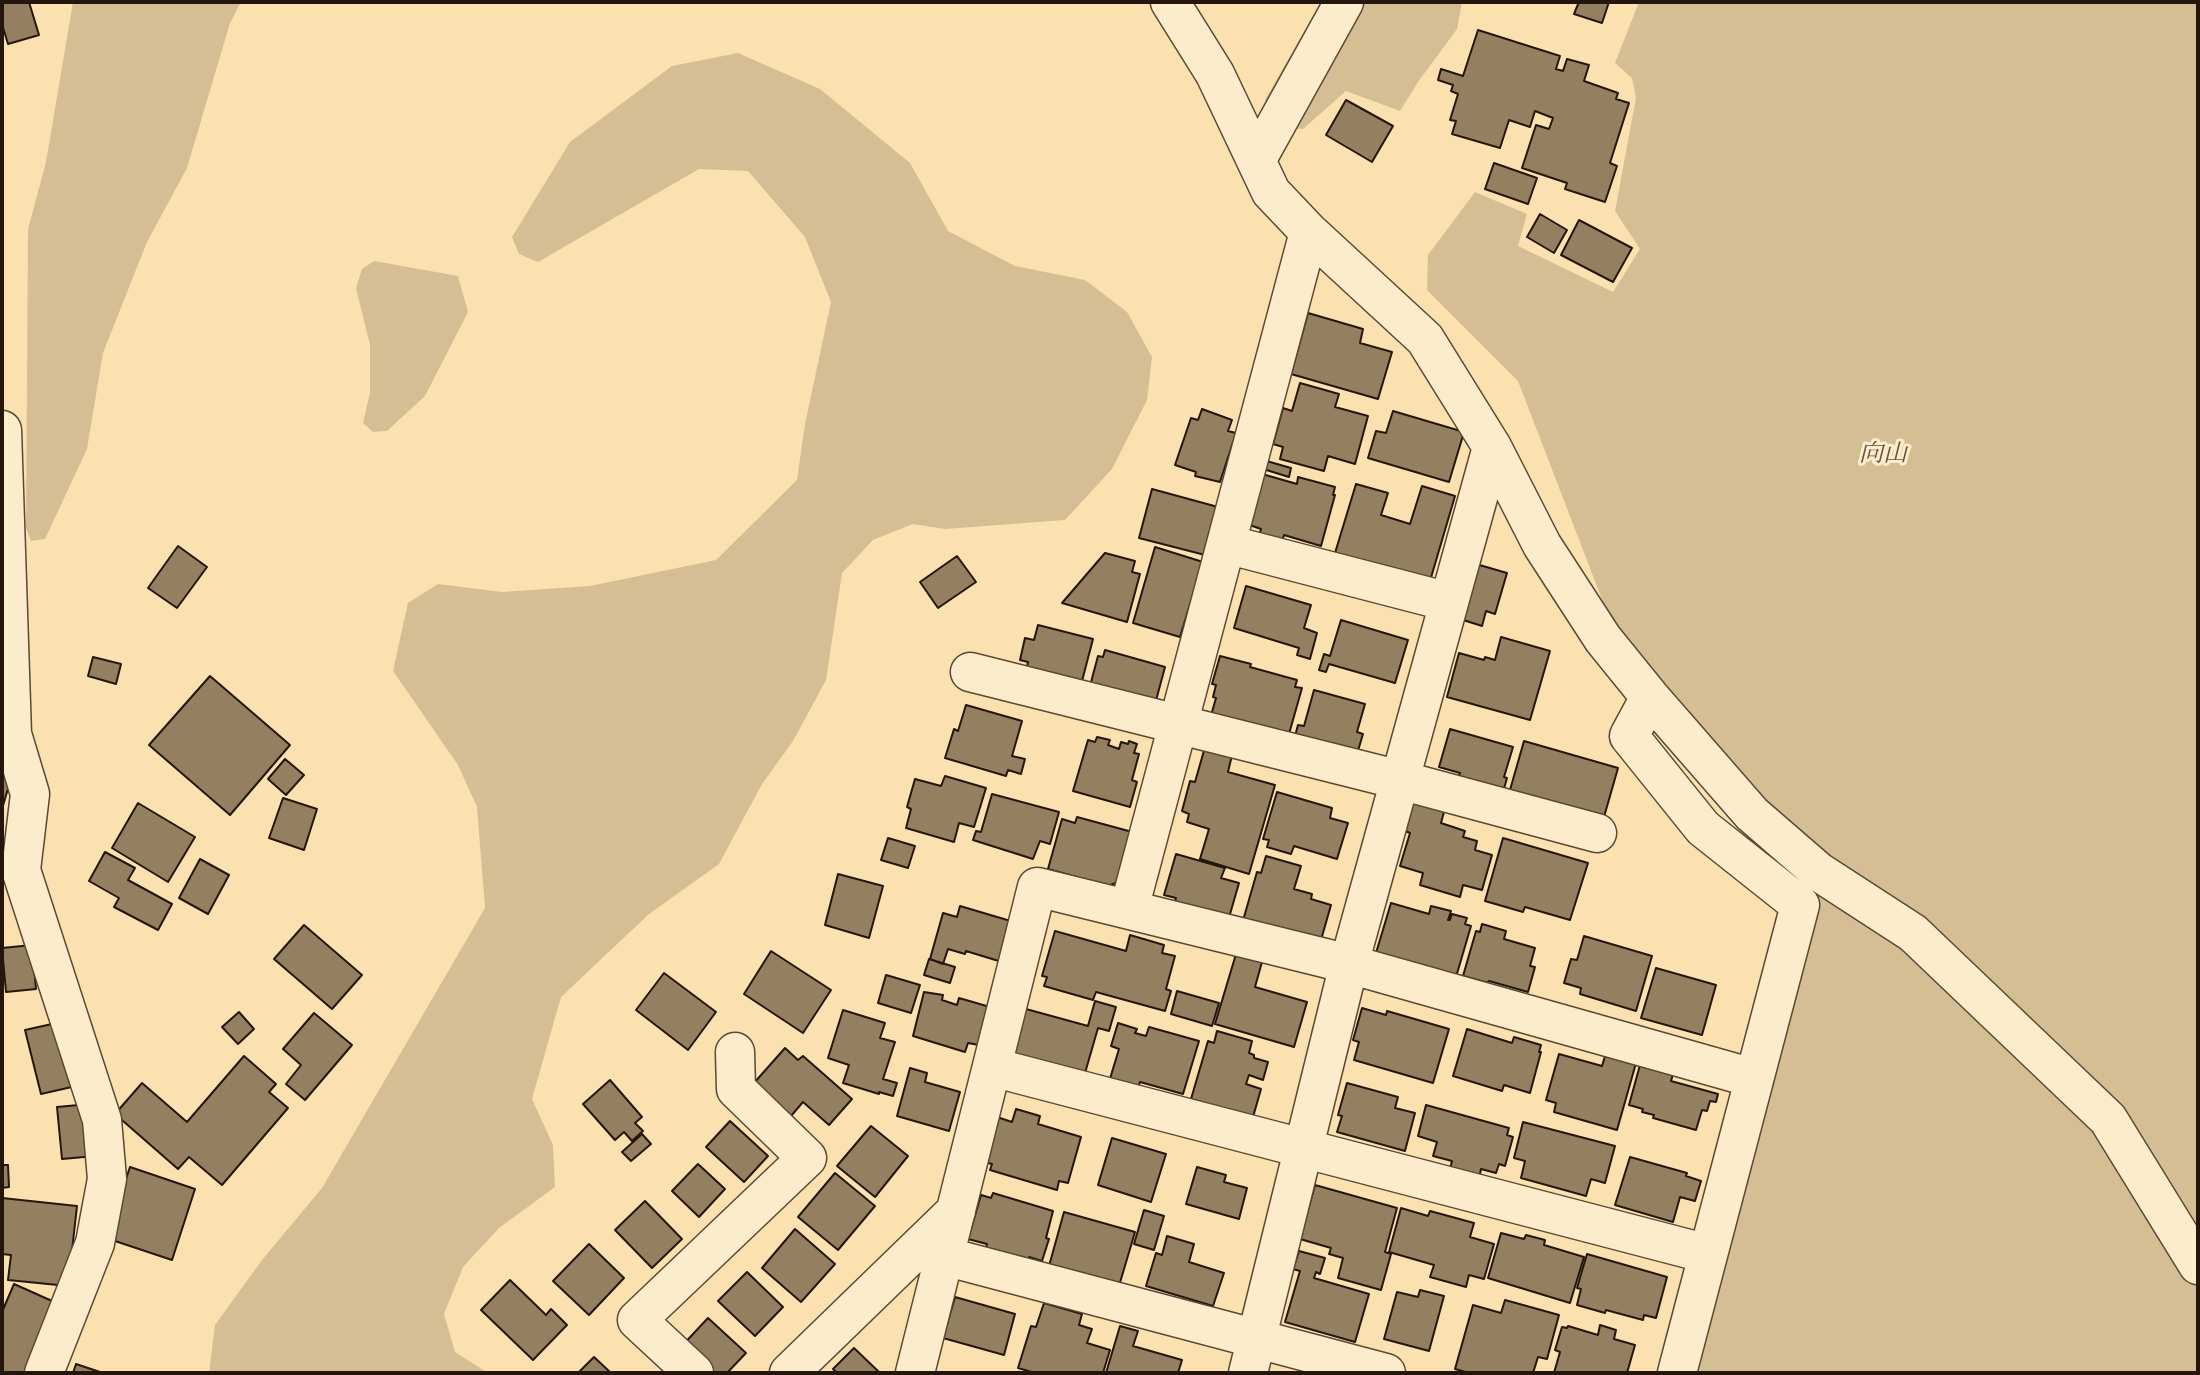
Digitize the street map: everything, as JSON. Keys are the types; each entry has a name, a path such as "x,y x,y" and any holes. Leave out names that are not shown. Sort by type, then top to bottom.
{"street":[{"path":"1170,2 1215,74 1271,192 1309,232 1425,339 1492,447 1542,545 1603,639 1650,697 1752,814 1819,872 1913,933 2108,1119 2198,1265"},
{"path":"1257,159 1344,2"},
{"path":"1129,909 1309,232"},
{"path":"2,430 7,733 30,794 21,870 102,1120 107,1179 95,1243 44,1373"},
{"path":"1252,1356 1349,964 1492,447"},
{"path":"1226,544 1449,602"},
{"path":"970,672 1400,780 1597,833"},
{"path":"1650,697 1629,736 1703,828 1800,905 1677,1373"},
{"path":"915,1373 1037,887 1349,964 1753,1078"},
{"path":"694,1373 637,1320 807,1158 736,1089 735,1052"},
{"path":"992,1067 1708,1254"},
{"path":"789,1373 956,1211"},
{"path":"944,1256 1252,1356 1385,1373"}],"green space":[{"path":"73,2 241,2 230,23 187,168 147,242 103,353 87,449 45,539 31,541 26,528 28,229 46,162"},
{"path":"1321,2 1462,2 1457,29 1400,111 1346,91 1303,129 1283,128 1270,118 1265,100"},
{"name":"向山","path":"1639,2 2198,2 2198,1373 1695,1373 1819,858 1757,806 1618,641 1518,381 1427,290 1428,255 1475,192 1527,214 1518,246 1613,292 1640,249 1615,211 1636,98 1632,78 1615,63"},
{"path":"738,53 820,89 910,163 948,231 1015,266 1085,280 1127,312 1152,357 1147,400 1112,469 1065,520 945,529 913,524 873,540 842,573 826,680 793,741 762,784 719,864 649,914 561,997 532,1099 553,1145 555,1187 499,1228 463,1267 444,1314 455,1352 488,1373 209,1373 215,1325 262,1260 322,1188 485,908 477,807 458,765 393,671 408,603 438,584 502,592 590,586 716,560 797,480 805,424 831,302 805,237 748,171 699,169 538,262 519,254 512,237 570,142 672,66"},
{"path":"374,261 458,276 468,312 425,396 387,431 373,432 363,423 370,393 370,345 356,288 362,269"}],"building":[{"path":"2,2 29,2 39,35 8,44 2,24"},
{"path":"1579,2 1609,2 1602,23 1574,14"},
{"path":"1478,30 1560,56 1556,69 1563,71 1567,59 1589,65 1584,81 1618,93 1616,99 1629,103 1610,163 1617,166 1605,202 1565,189 1567,183 1522,168 1536,125 1549,129 1553,118 1535,111 1530,127 1509,120 1500,148 1452,134 1456,121 1450,120 1458,94 1451,91 1453,85 1438,80 1441,69 1463,76"},
{"path":"1346,100 1393,126 1372,162 1326,135"},
{"path":"1494,163 1537,178 1528,204 1485,189"},
{"path":"1540,214 1567,230 1554,253 1527,237"},
{"path":"1579,220 1632,248 1613,282 1561,255"},
{"path":"1308,313 1363,329 1360,343 1392,352 1378,399 1291,374"},
{"path":"1300,383 1339,394 1335,407 1368,416 1355,464 1328,456 1324,471 1280,459 1283,447 1273,444 1283,408 1292,411"},
{"path":"1202,409 1232,420 1228,431 1236,433 1220,482 1195,476 1196,472 1175,465 1191,418 1198,420"},
{"path":"1393,411 1464,432 1449,482 1368,458 1376,431 1386,433"},
{"path":"1263,460 1291,468 1289,477 1260,468"},
{"path":"1255,472 1297,484 1298,477 1335,487 1321,546 1284,535 1280,548 1257,542 1261,529 1241,522"},
{"path":"1356,484 1388,493 1381,515 1410,524 1422,486 1455,496 1430,581 1335,553"},
{"path":"1152,489 1218,507 1205,555 1139,538"},
{"path":"178,546 207,567 177,608 148,588"},
{"path":"1155,547 1203,562 1180,637 1133,623"},
{"path":"1105,553 1135,561 1132,572 1140,574 1127,622 1062,603"},
{"path":"957,556 976,582 938,608 920,582"},
{"path":"1476,564 1507,573 1495,614 1486,611 1482,626 1460,619"},
{"path":"1246,586 1311,605 1304,628 1317,633 1310,659 1297,655 1299,648 1234,628"},
{"path":"1341,620 1408,640 1395,683 1329,664 1326,672 1319,670 1324,654 1330,656"},
{"path":"1038,625 1093,639 1082,681 1025,676 1028,662 1020,660 1025,638 1034,640"},
{"path":"1501,637 1550,651 1530,720 1447,697 1459,653 1495,660"},
{"path":"1105,650 1165,667 1154,708 1090,686 1098,656 1103,657"},
{"path":"1220,656 1297,680 1295,687 1302,688 1287,741 1210,719 1216,698 1213,697 1216,685 1212,684"},
{"path":"93,657 121,664 116,684 88,676"},
{"path":"210,676 290,745 230,815 149,745"},
{"path":"1314,690 1365,704 1357,732 1363,734 1357,754 1295,736 1298,725 1304,726"},
{"path":"966,705 1022,721 1012,756 1025,759 1021,774 1008,770 1006,776 945,758 954,729 958,731"},
{"path":"1450,729 1513,747 1504,777 1507,778 1502,796 1457,783 1460,773 1439,767"},
{"path":"1097,737 1110,740 1108,745 1119,749 1121,742 1137,744 1134,753 1139,754 1132,780 1137,782 1130,807 1073,791 1088,740 1095,742"},
{"path":"1524,741 1618,768 1604,817 1510,790"},
{"path":"1205,747 1232,755 1228,772 1275,785 1249,874 1200,859 1209,829 1187,822 1189,814 1182,811 1190,781 1195,782"},
{"path":"285,759 304,775 286,795 268,779"},
{"path":"2,772 12,775 2,809"},
{"path":"945,776 986,788 974,827 959,823 954,842 906,828 911,809 907,807 915,779 941,786"},
{"path":"1277,792 1332,808 1330,818 1348,823 1337,859 1294,846 1291,854 1267,847 1269,840 1263,839"},
{"path":"992,794 1059,812 1050,844 1040,841 1033,859 973,840 976,831 981,832"},
{"path":"283,798 317,809 304,850 269,838"},
{"path":"1412,798 1445,808 1441,823 1465,831 1463,837 1477,841 1475,850 1492,855 1482,890 1463,885 1460,897 1420,885 1423,873 1400,866 1410,833 1403,830"},
{"path":"138,803 195,837 168,882 112,848"},
{"path":"1077,817 1136,833 1123,880 1108,886 1048,869 1062,819 1075,823"},
{"path":"888,838 915,846 908,868 881,860"},
{"path":"1503,838 1588,863 1570,920 1525,907 1523,912 1485,901"},
{"path":"105,852 135,868 128,880 172,904 158,930 114,907 119,898 89,881"},
{"path":"1176,854 1225,868 1221,878 1239,883 1226,928 1172,912 1176,898 1164,895"},
{"path":"1266,856 1301,866 1294,889 1312,894 1311,899 1331,905 1321,940 1242,924 1257,872 1261,873"},
{"path":"200,859 229,875 208,914 179,898"},
{"path":"838,874 883,886 869,938 825,925"},
{"path":"1391,903 1429,914 1431,906 1451,911 1448,920 1452,914 1467,918 1465,924 1471,926 1456,977 1376,953"},
{"path":"960,906 1014,922 1002,962 966,951 965,954 948,949 943,964 930,959 943,913 957,917"},
{"path":"1482,924 1506,931 1504,939 1535,948 1530,966 1535,967 1528,992 1463,976 1476,931 1480,932"},
{"path":"304,925 362,975 332,1009 274,959"},
{"path":"1055,931 1126,951 1130,935 1164,945 1162,953 1175,956 1166,989 1171,991 1165,1011 1096,992 1093,1000 1044,986 1047,977 1042,976"},
{"path":"1584,936 1652,956 1636,1011 1580,994 1581,988 1564,983 1571,959 1577,960"},
{"path":"32,945 36,989 6,992 2,948"},
{"path":"771,951 831,990 803,1033 744,994"},
{"path":"1236,954 1262,962 1255,987 1307,1002 1294,1047 1215,1024"},
{"path":"929,959 955,967 950,983 924,975"},
{"path":"1656,968 1716,985 1702,1035 1641,1018"},
{"path":"664,973 716,1012 688,1050 636,1010"},
{"path":"886,975 920,985 911,1013 878,1003"},
{"path":"1177,991 1219,1003 1212,1026 1171,1014"},
{"path":"924,992 943,995 942,1000 957,1005 959,998 990,1007 979,1045 968,1043 965,1052 913,1036"},
{"path":"1095,1001 1116,1007 1109,1031 1098,1028 1083,1080 1012,1060 1026,1009 1088,1026"},
{"path":"1362,1008 1386,1015 1387,1011 1449,1029 1433,1083 1354,1060 1359,1042 1353,1040"},
{"path":"843,1010 885,1023 880,1038 895,1042 883,1079 897,1083 893,1096 843,1083 849,1065 828,1058"},
{"path":"239,1012 254,1029 238,1044 222,1027"},
{"path":"314,1013 352,1045 305,1100 286,1084 301,1065 283,1049"},
{"path":"61,1022 76,1086 41,1094 25,1030"},
{"path":"1118,1023 1137,1029 1135,1033 1146,1036 1149,1027 1199,1041 1183,1094 1140,1082 1137,1091 1109,1082 1119,1049 1111,1046"},
{"path":"1467,1029 1512,1043 1514,1037 1541,1045 1530,1093 1504,1085 1502,1091 1453,1076"},
{"path":"1217,1031 1252,1041 1249,1053 1254,1055 1254,1058 1268,1062 1263,1080 1249,1075 1246,1084 1261,1089 1253,1117 1191,1099 1208,1041 1214,1043"},
{"path":"1610,1040 1640,1049 1617,1130 1554,1112 1556,1103 1546,1100 1559,1054 1602,1066"},
{"path":"785,1048 798,1060 803,1056 852,1099 829,1125 803,1102 791,1116 754,1083"},
{"path":"1643,1054 1676,1064 1671,1081 1718,1094 1716,1102 1710,1101 1707,1111 1702,1110 1696,1130 1653,1118 1654,1115 1642,1112 1643,1109 1629,1105"},
{"path":"244,1056 276,1084 269,1092 288,1108 222,1185 189,1157 178,1169 115,1114 142,1083 187,1122"},
{"path":"910,1068 927,1073 925,1082 960,1092 949,1131 897,1116"},
{"path":"610,1080 642,1117 635,1123 643,1131 632,1141 624,1132 615,1140 583,1104"},
{"path":"1347,1083 1398,1097 1395,1108 1415,1113 1405,1151 1337,1132 1342,1116 1338,1115"},
{"path":"90,1104 95,1156 62,1159 57,1107"},
{"path":"1426,1105 1509,1128 1507,1135 1513,1137 1505,1166 1499,1164 1496,1173 1481,1169 1479,1178 1450,1169 1452,1161 1433,1156 1437,1142 1418,1136"},
{"path":"1016,1109 1040,1116 1038,1124 1081,1137 1068,1183 1059,1181 1057,1190 990,1170 992,1164 984,1162 997,1117 1012,1122"},
{"path":"730,1121 768,1156 744,1182 706,1147"},
{"path":"1523,1122 1615,1146 1605,1183 1591,1179 1586,1196 1521,1178 1525,1161 1514,1158"},
{"path":"871,1126 908,1156 875,1197 837,1166"},
{"path":"642,1134 651,1144 631,1161 622,1152"},
{"path":"1112,1138 1166,1154 1151,1202 1098,1185"},
{"path":"1630,1157 1687,1173 1686,1176 1701,1181 1695,1201 1680,1197 1673,1222 1615,1205"},
{"path":"698,1164 725,1189 699,1217 672,1191"},
{"path":"2,1165 8,1165 9,1187 2,1188"},
{"path":"130,1167 195,1189 172,1260 106,1238"},
{"path":"1197,1167 1226,1175 1224,1182 1247,1188 1239,1219 1186,1204"},
{"path":"835,1173 875,1206 838,1250 798,1217"},
{"path":"1315,1185 1397,1208 1385,1252 1391,1254 1381,1290 1338,1278 1343,1258 1329,1254 1331,1248 1300,1239"},
{"path":"993,1193 1053,1211 1046,1238 1049,1239 1042,1261 1029,1257 1027,1263 985,1251 987,1244 968,1239 981,1195 991,1198"},
{"path":"2,1198 77,1206 68,1286 8,1280 11,1255 2,1254"},
{"path":"645,1201 682,1239 652,1268 615,1230"},
{"path":"1401,1208 1428,1216 1430,1211 1474,1223 1470,1237 1494,1244 1484,1279 1469,1275 1466,1287 1430,1277 1434,1265 1389,1252"},
{"path":"1144,1210 1164,1216 1154,1250 1134,1244"},
{"path":"1064,1212 1135,1232 1119,1286 1049,1266"},
{"path":"795,1229 835,1264 801,1302 762,1268"},
{"path":"1501,1233 1524,1239 1526,1235 1545,1240 1544,1245 1584,1257 1570,1303 1488,1278"},
{"path":"1167,1236 1194,1244 1189,1262 1224,1273 1213,1306 1146,1286 1156,1253 1162,1255"},
{"path":"589,1244 624,1278 589,1315 553,1281"},
{"path":"1299,1251 1325,1258 1320,1274 1316,1272 1314,1278 1369,1294 1355,1342 1285,1322 1300,1271 1293,1269"},
{"path":"1587,1254 1667,1277 1656,1318 1644,1315 1643,1320 1577,1305 1581,1289 1577,1288"},
{"path":"747,1272 783,1307 755,1336 718,1301"},
{"path":"510,1280 546,1315 551,1309 567,1325 533,1360 481,1310"},
{"path":"14,1284 61,1305 30,1373 2,1373 2,1312"},
{"path":"1420,1290 1444,1296 1429,1351 1384,1339 1397,1292 1418,1297"},
{"path":"955,1297 1015,1314 1004,1355 943,1338"},
{"path":"1505,1300 1559,1315 1547,1359 1538,1357 1533,1373 1469,1373 1455,1369 1473,1305 1501,1313"},
{"path":"1044,1303 1082,1314 1079,1325 1092,1329 1087,1343 1110,1350 1103,1373 1035,1373 1018,1368 1031,1326 1036,1327"},
{"path":"708,1318 746,1353 727,1373 705,1373 679,1349"},
{"path":"1600,1325 1616,1330 1614,1339 1635,1345 1627,1373 1554,1373 1560,1352 1555,1350 1562,1327 1568,1326 1598,1335"},
{"path":"1120,1326 1138,1331 1133,1346 1182,1360 1178,1373 1106,1373"},
{"path":"854,1348 880,1373 837,1373 833,1369"},
{"path":"594,1357 611,1373 578,1373"},
{"path":"76,1364 100,1372 100,1373 73,1373"}]}
